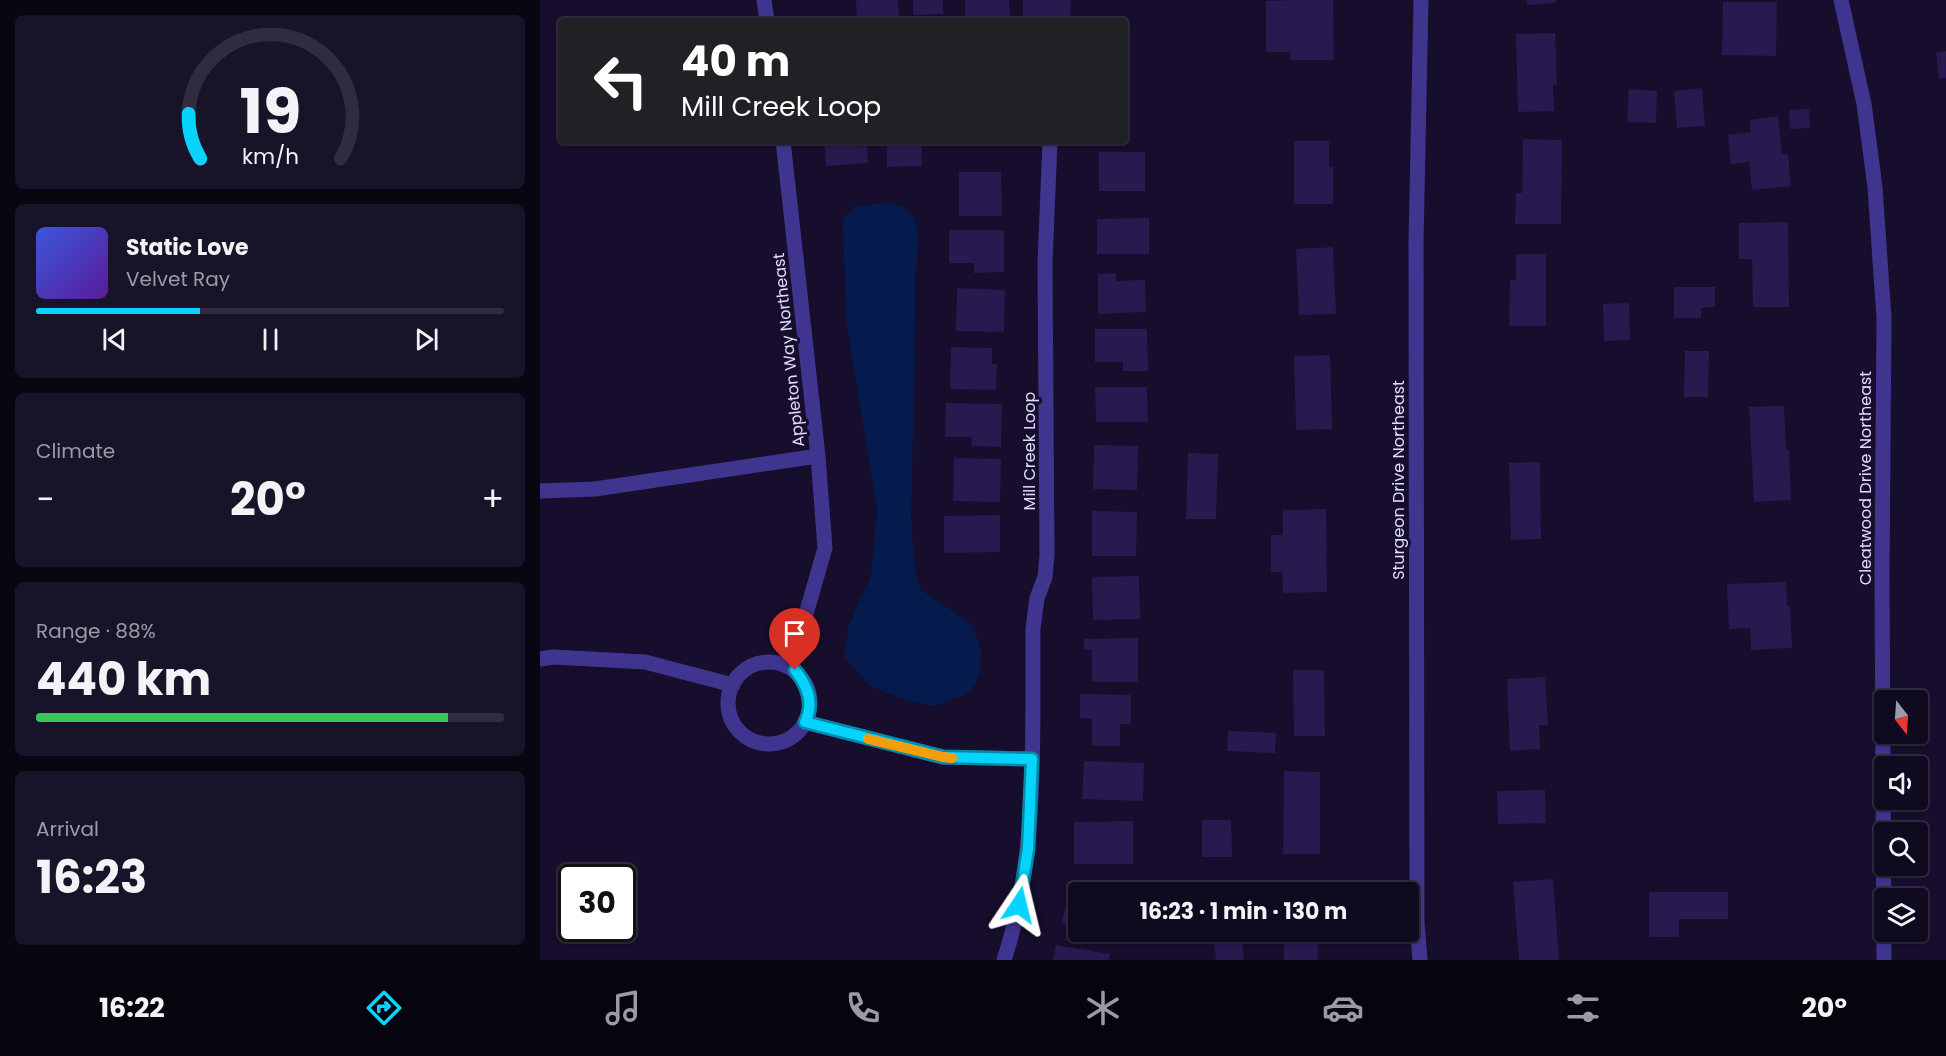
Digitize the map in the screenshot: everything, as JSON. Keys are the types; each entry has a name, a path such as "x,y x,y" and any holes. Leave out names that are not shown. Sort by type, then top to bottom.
{"street":[{"path":"764,0 767,18"},
{"name":"Sturgeon Drive Northeast","path":"1420,960 1417,910 1416,243 1421,0"},
{"name":"Cleatwood Drive Northeast","path":"1841,0 1864,104 1875,187 1884,318 1882,563 1884,960"},
{"name":"Appleton Way Northeast","path":"540,491 595,489 818,456 783,144"},
{"name":"Mill Creek Loop","path":"1004,960 1016,924 1028,849 1032,759 1033,629 1037,598 1045,577 1047,555 1045,262 1050,144"},
{"path":"784,665 804,621 825,548 818,456"},
{"path":"540,659 552,657 645,662 733,685"},
{"path":"770,662 784,665 795,670 804,681 809,695 809,715 800,730 789,739 776,744 751,740 738,730 728,710 733,685 737,677 756,664 770,662"},
{"path":"805,722 943,757 1032,759"}],"water":[{"path":"890,203 905,207 914,218 919,238 915,278 911,516 915,572 921,590 972,624 981,649 980,674 972,689 960,697 934,706 905,700 870,686 844,656 849,625 871,575 877,510 846,320 843,219 855,206"}],"building":[{"path":"856,0 898,0 899,18 857,18"},
{"path":"913,0 943,0 943,14 913,15"},
{"path":"965,0 1009,0 1010,18 965,18"},
{"path":"1023,0 1071,0 1070,18 1023,18"},
{"path":"1333,0 1334,60 1290,60 1290,52 1266,52 1266,1"},
{"path":"1527,0 1555,0 1556,3 1527,5"},
{"path":"1723,2 1777,2 1776,56 1722,55"},
{"path":"1555,33 1557,85 1553,85 1554,111 1518,112 1516,34"},
{"path":"1946,51 1946,78 1939,79 1936,52"},
{"path":"1702,88 1705,126 1677,128 1674,91"},
{"path":"1629,89 1657,91 1656,123 1627,122"},
{"path":"1809,109 1810,128 1790,129 1789,110"},
{"path":"1778,116 1782,154 1788,154 1791,186 1752,190 1749,162 1731,164 1728,135 1751,132 1749,120"},
{"path":"1523,139 1562,140 1561,224 1515,224 1516,193 1522,193"},
{"path":"1294,141 1329,141 1329,167 1333,167 1333,204 1294,204"},
{"path":"824,144 867,146 868,163 826,166"},
{"path":"887,144 921,144 922,166 887,167"},
{"path":"1099,152 1145,152 1145,191 1099,191"},
{"path":"959,172 1001,172 1002,216 959,216"},
{"path":"1149,218 1149,254 1097,254 1097,219"},
{"path":"1788,222 1789,307 1753,307 1752,259 1739,259 1739,223"},
{"path":"949,230 1004,230 1004,272 974,273 974,263 949,263"},
{"path":"1333,247 1336,314 1299,315 1296,249"},
{"path":"1516,254 1546,254 1546,326 1509,326 1510,280 1516,280"},
{"path":"1116,273 1116,281 1145,280 1146,312 1098,314 1098,274"},
{"path":"1674,287 1715,287 1715,307 1701,308 1701,318 1674,318"},
{"path":"957,288 1005,290 1004,332 956,331"},
{"path":"1629,303 1630,340 1604,341 1603,304"},
{"path":"1095,329 1147,329 1148,371 1123,371 1123,362 1095,362"},
{"path":"951,347 992,348 992,364 997,364 996,390 950,389"},
{"path":"1685,351 1709,351 1708,397 1684,397"},
{"path":"1330,355 1332,429 1296,430 1294,356"},
{"path":"1095,387 1147,387 1148,422 1096,422"},
{"path":"946,403 1002,404 1001,447 971,446 972,437 945,437"},
{"path":"1784,406 1791,500 1754,502 1749,407"},
{"path":"1094,445 1138,446 1137,490 1093,489"},
{"path":"1188,453 1218,454 1216,519 1186,519"},
{"path":"954,458 1001,459 1000,502 953,501"},
{"path":"1540,462 1541,539 1511,540 1509,463"},
{"path":"1326,509 1327,592 1283,593 1282,572 1271,572 1271,535 1283,535 1283,510"},
{"path":"1092,511 1137,512 1136,556 1092,556"},
{"path":"1000,515 1000,552 944,553 944,516"},
{"path":"1139,576 1140,619 1093,620 1092,577"},
{"path":"1786,582 1787,606 1790,606 1792,648 1751,650 1750,628 1729,629 1727,584"},
{"path":"1138,638 1138,682 1092,682 1092,650 1084,650 1084,639"},
{"path":"1293,670 1324,670 1325,736 1294,736"},
{"path":"1545,677 1548,725 1539,725 1540,749 1510,751 1507,679"},
{"path":"1080,694 1131,695 1131,724 1120,724 1120,746 1092,746 1092,719 1080,718"},
{"path":"1228,731 1276,733 1275,753 1227,751"},
{"path":"1084,761 1144,763 1143,801 1082,799"},
{"path":"1284,771 1320,772 1320,854 1283,854"},
{"path":"1545,790 1546,823 1498,824 1497,791"},
{"path":"1202,820 1231,820 1232,857 1202,857"},
{"path":"1133,821 1133,864 1074,864 1074,822"},
{"path":"1553,879 1559,960 1519,960 1513,882"},
{"path":"1649,892 1728,892 1728,919 1679,919 1679,937 1649,937"},
{"path":"1068,899 1068,924 1062,923"},
{"path":"1214,942 1242,942 1244,960 1216,960"},
{"path":"1284,942 1317,942 1318,960 1284,960"},
{"path":"1056,945 1110,954 1109,960 1053,960"}],"slow traffic":[{"path":"868,739 952,758"}],"route":[{"path":"795,670 804,681 809,695 809,715 805,722 943,757 1032,759 1028,849 1019,905"}]}
